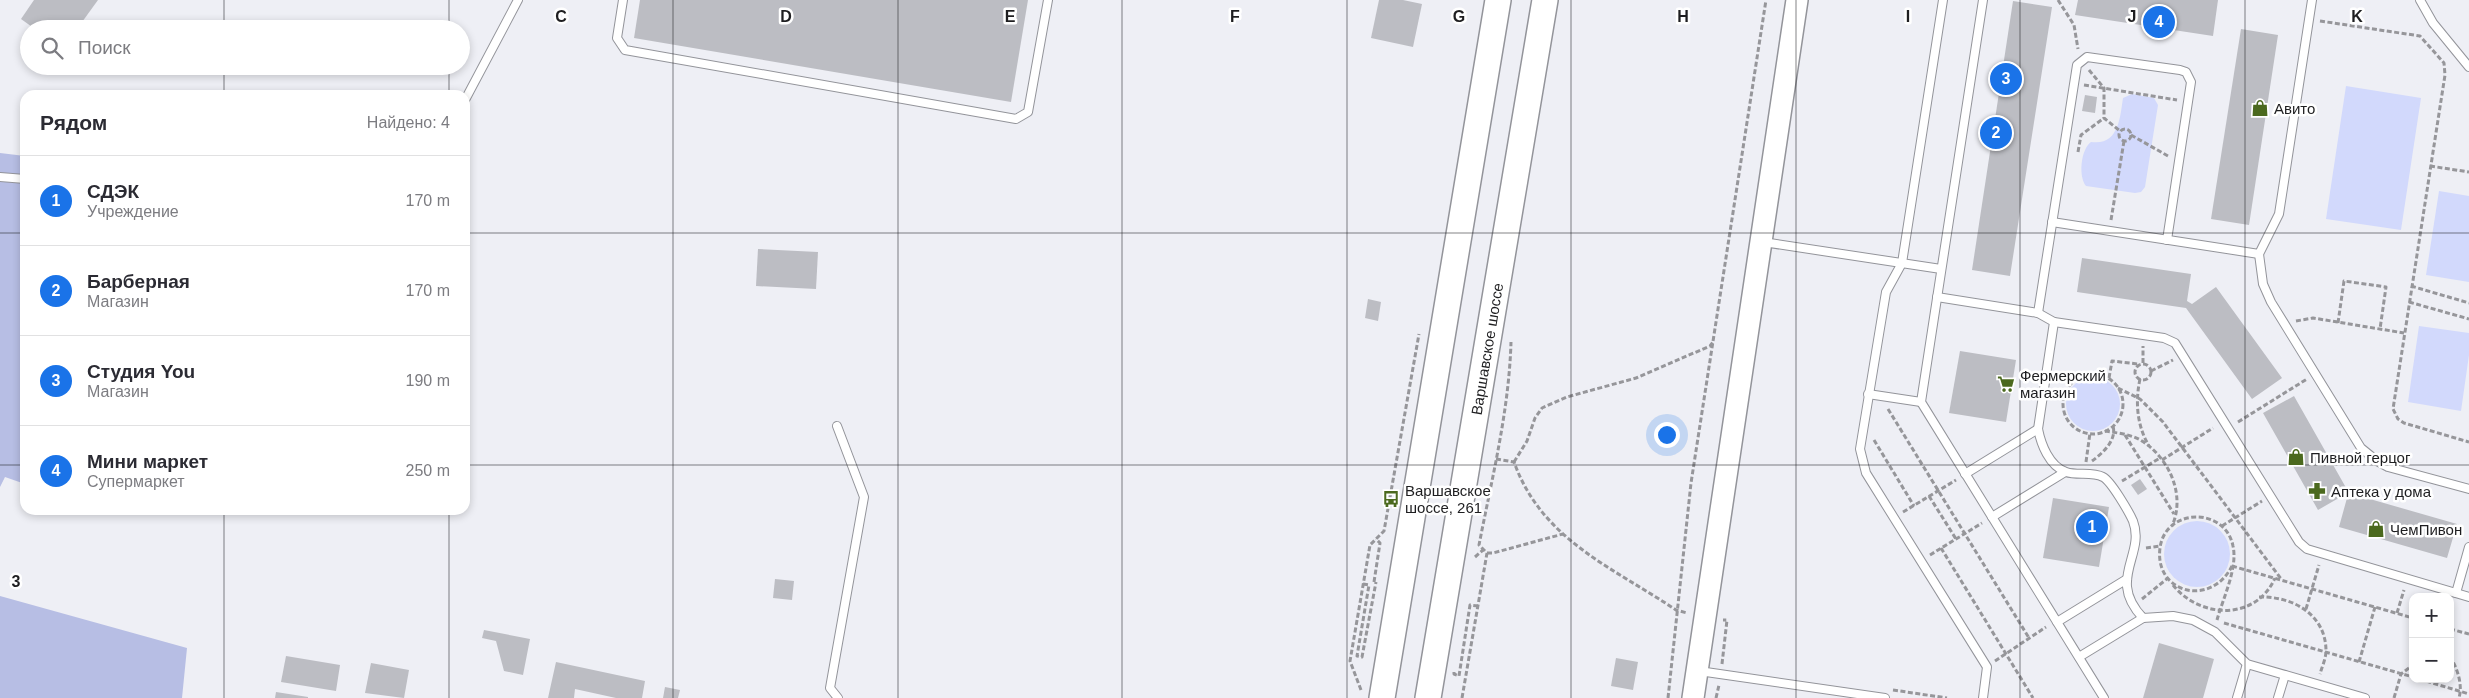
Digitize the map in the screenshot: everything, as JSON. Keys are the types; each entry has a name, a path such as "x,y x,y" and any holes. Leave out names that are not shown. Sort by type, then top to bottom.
{"main road":[{"path":"1382,698 1498,0"},
{"name":"Варшавское шоссе","path":"1428,698 1545,0"}],"street":[{"path":"1693,698 1797,0"}],"lane":[{"path":"470,91 518,0"},
{"path":"623,0 617,38 625,50 1016,118 1028,112 1048,0"},
{"path":"1943,0 1902,263 1886,292 1860,449 1863,464 1894,518 1986,666 1984,698"},
{"path":"1983,0 1920,402 2104,698"},
{"path":"2312,0 2279,214 2259,254 2263,284 2284,324 2361,448 2373,458 2388,466 2469,489"},
{"path":"2420,0 2433,23 2469,68"},
{"path":"2038,313 2077,65 2087,57 2171,68 2186,72 2190,76 2191,82 2166,240"},
{"path":"0,177 20,179"},
{"path":"2052,222 2259,254"},
{"path":"1761,241 1941,269"},
{"path":"1937,297 2038,313 2054,322 2170,340 2183,354 2299,542 2307,549 2469,597"},
{"path":"2054,322 2038,429 2046,453 2065,472"},
{"path":"1868,394 1920,402"},
{"path":"837,426 864,497 830,688 838,698"},
{"path":"1965,474 2038,429"},
{"path":"1992,517 2065,472 2098,475 2107,480 2134,526 2127,592 2133,606 2143,618"},
{"path":"2456,593 2469,547"},
{"path":"2057,621 2127,579"},
{"path":"2079,658 2143,618 2173,616 2193,620 2214,632 2247,664 2365,698"},
{"path":"2237,698 2247,664"},
{"path":"1697,671 1885,698"},
{"path":"2278,698 2285,675"}],"path":[{"path":"1668,698 1691,484 1766,0"},
{"path":"2309,20 2416,35 2423,38 2441,58 2446,68 2393,402 2395,414 2404,423 2469,442"},
{"path":"2074,84 2188,101"},
{"path":"2078,153 2081,135 2104,118"},
{"path":"2110,231 2124,141 2119,134 2123,129 2128,130 2131,135 2179,162"},
{"path":"2124,141 2127,141 2131,135"},
{"path":"2430,166 2469,172"},
{"path":"2338,322 2344,281 2386,287 2380,329"},
{"path":"2411,286 2469,303"},
{"path":"2409,302 2469,319"},
{"path":"2284,324 2309,318 2404,333"},
{"path":"1360,698 1361,689 1350,661 1370,545 1384,531 1420,328"},
{"path":"2144,335 2141,364 2135,372 2140,379 2138,398 2140,425 2150,448"},
{"path":"1462,698 1485,552 1479,545 1510,377 1511,339"},
{"path":"1514,462 1527,441 1535,418 1542,408 1566,398 1636,378 1710,346 1714,341"},
{"path":"2140,379 2148,378 2151,371 2183,354"},
{"path":"2109,378 2112,361 2141,364 2150,367 2151,371"},
{"path":"2172,526 2177,503 2174,484 2161,459 2140,440 2115,432 2090,433 2081,431 2067,418 2064,409 2066,390 2081,376 2090,374 2109,378 2118,388 2138,398 2158,415 2282,580"},
{"path":"2112,487 2315,374"},
{"path":"2104,431 2113,426 2123,408 2118,388"},
{"path":"1880,396 2030,638"},
{"path":"1864,424 1914,506"},
{"path":"2090,433 2085,465 2107,447 2115,432 2113,426"},
{"path":"2124,434 2175,515"},
{"path":"1496,459 1514,462"},
{"path":"1514,462 1521,482 1533,502 1586,555 1676,610 1705,618 1727,620 1716,698"},
{"path":"1894,518 1965,474"},
{"path":"1929,496 1956,539"},
{"path":"2222,526 2271,496"},
{"path":"2276,572 2271,586 2253,603 2229,611 2220,610 2204,609 2183,597 2167,577 2162,568 2160,546 2164,535 2172,526 2190,517 2201,516 2212,519 2222,526 2233,544 2232,566 2220,610 2216,621 2409,676"},
{"path":"1921,560 1992,517"},
{"path":"1475,556 1564,534"},
{"path":"1363,584 1369,585 1357,656 1362,657 1380,543 1376,538"},
{"path":"1941,548 2033,698"},
{"path":"2306,610 2322,555"},
{"path":"2167,577 2186,590 2198,591 2209,589 2219,584 2227,576 2232,566"},
{"path":"2232,566 2409,617"},
{"path":"2133,606 2167,577"},
{"path":"2397,614 2407,579"},
{"path":"2259,597 2276,596 2291,601 2306,610 2316,621 2324,636 2326,652 2317,684"},
{"path":"1460,636 1454,674 1459,676 1470,605 1478,606"},
{"path":"2359,662 2375,607"},
{"path":"1986,666 2057,621"},
{"path":"2454,629 2469,634"},
{"path":"2454,665 2459,677 2461,691 2459,698"},
{"path":"2394,698 2400,674 2409,668"},
{"path":"2434,683 2469,694"}],"shaded area":[{"path":"2346,86 2421,98 2401,230 2326,219"},
{"path":"2132,94 2154,98 2158,105 2145,187 2141,192 2135,193 2086,186 2081,170 2085,150 2091,142 2100,142 2113,135 2119,121 2123,98"},
{"path":"0,153 20,155 20,482 5,477 0,487"},
{"path":"2439,191 2469,196 2469,282 2426,275"},
{"path":"2419,326 2469,333 2469,355 2461,411 2408,402"},
{"path":"2093,377 2103,379 2112,385 2118,394 2120,404 2118,414 2112,423 2103,429 2093,431 2083,429 2074,423 2068,414 2066,404 2068,394 2074,385 2083,379"},
{"path":"2190,521 2204,521 2216,526 2225,535 2230,547 2228,567 2221,578 2204,587 2190,587 2178,582 2169,573 2164,561 2164,547 2169,535 2178,526"},
{"path":"0,596 187,648 182,698 0,698"}],"building":[{"path":"34,0 98,0 84,20 21,19"},
{"path":"640,0 1028,0 1011,102 634,38"},
{"path":"1379,0 1403,0 1422,4 1413,47 1371,38"},
{"path":"2078,0 2218,0 2213,36 2075,15"},
{"path":"2013,1 2052,7 2010,276 1972,270"},
{"path":"2241,29 2278,35 2249,225 2211,219"},
{"path":"2085,95 2097,97 2095,113 2082,111"},
{"path":"758,249 818,252 816,289 756,286"},
{"path":"2082,258 2191,274 2187,301 2192,304 2216,287 2282,378 2252,399 2186,308 2077,292"},
{"path":"1368,299 1381,302 1378,321 1365,318"},
{"path":"1960,351 2016,360 2006,422 1949,413"},
{"path":"2294,396 2349,493 2457,524 2447,558 2339,527 2347,498 2344,495 2318,510 2263,413"},
{"path":"2140,479 2147,489 2138,495 2131,485"},
{"path":"2053,498 2109,507 2099,567 2043,558"},
{"path":"775,579 794,581 792,600 773,598"},
{"path":"484,630 530,639 523,675 504,671 496,641 482,638"},
{"path":"2159,643 2214,659 2203,698 2143,698"},
{"path":"286,656 340,665 336,691 281,682"},
{"path":"1616,658 1638,662 1633,690 1611,686"},
{"path":"556,662 645,681 642,698 616,698 575,689 574,698 548,698"},
{"path":"371,663 409,670 404,698 365,693"},
{"path":"665,687 680,690 678,698 663,698"},
{"path":"276,692 308,697 308,698 275,698"}],"place":[{"name":"Мини маркет","path":"2159,22"},
{"name":"Студия You","path":"2006,79"},
{"name":"Авито","path":"2260,108"},
{"name":"Барберная","path":"1996,133"},
{"name":"Фермерский магазин","path":"2006,384"},
{"name":"Пивной герцог","path":"2296,457"},
{"name":"Аптека у дома","path":"2317,491"},
{"name":"Варшавское шоссе, 261","path":"1391,499"},
{"name":"СДЭК","path":"2092,527"},
{"name":"ЧемПивон","path":"2376,529"}]}
